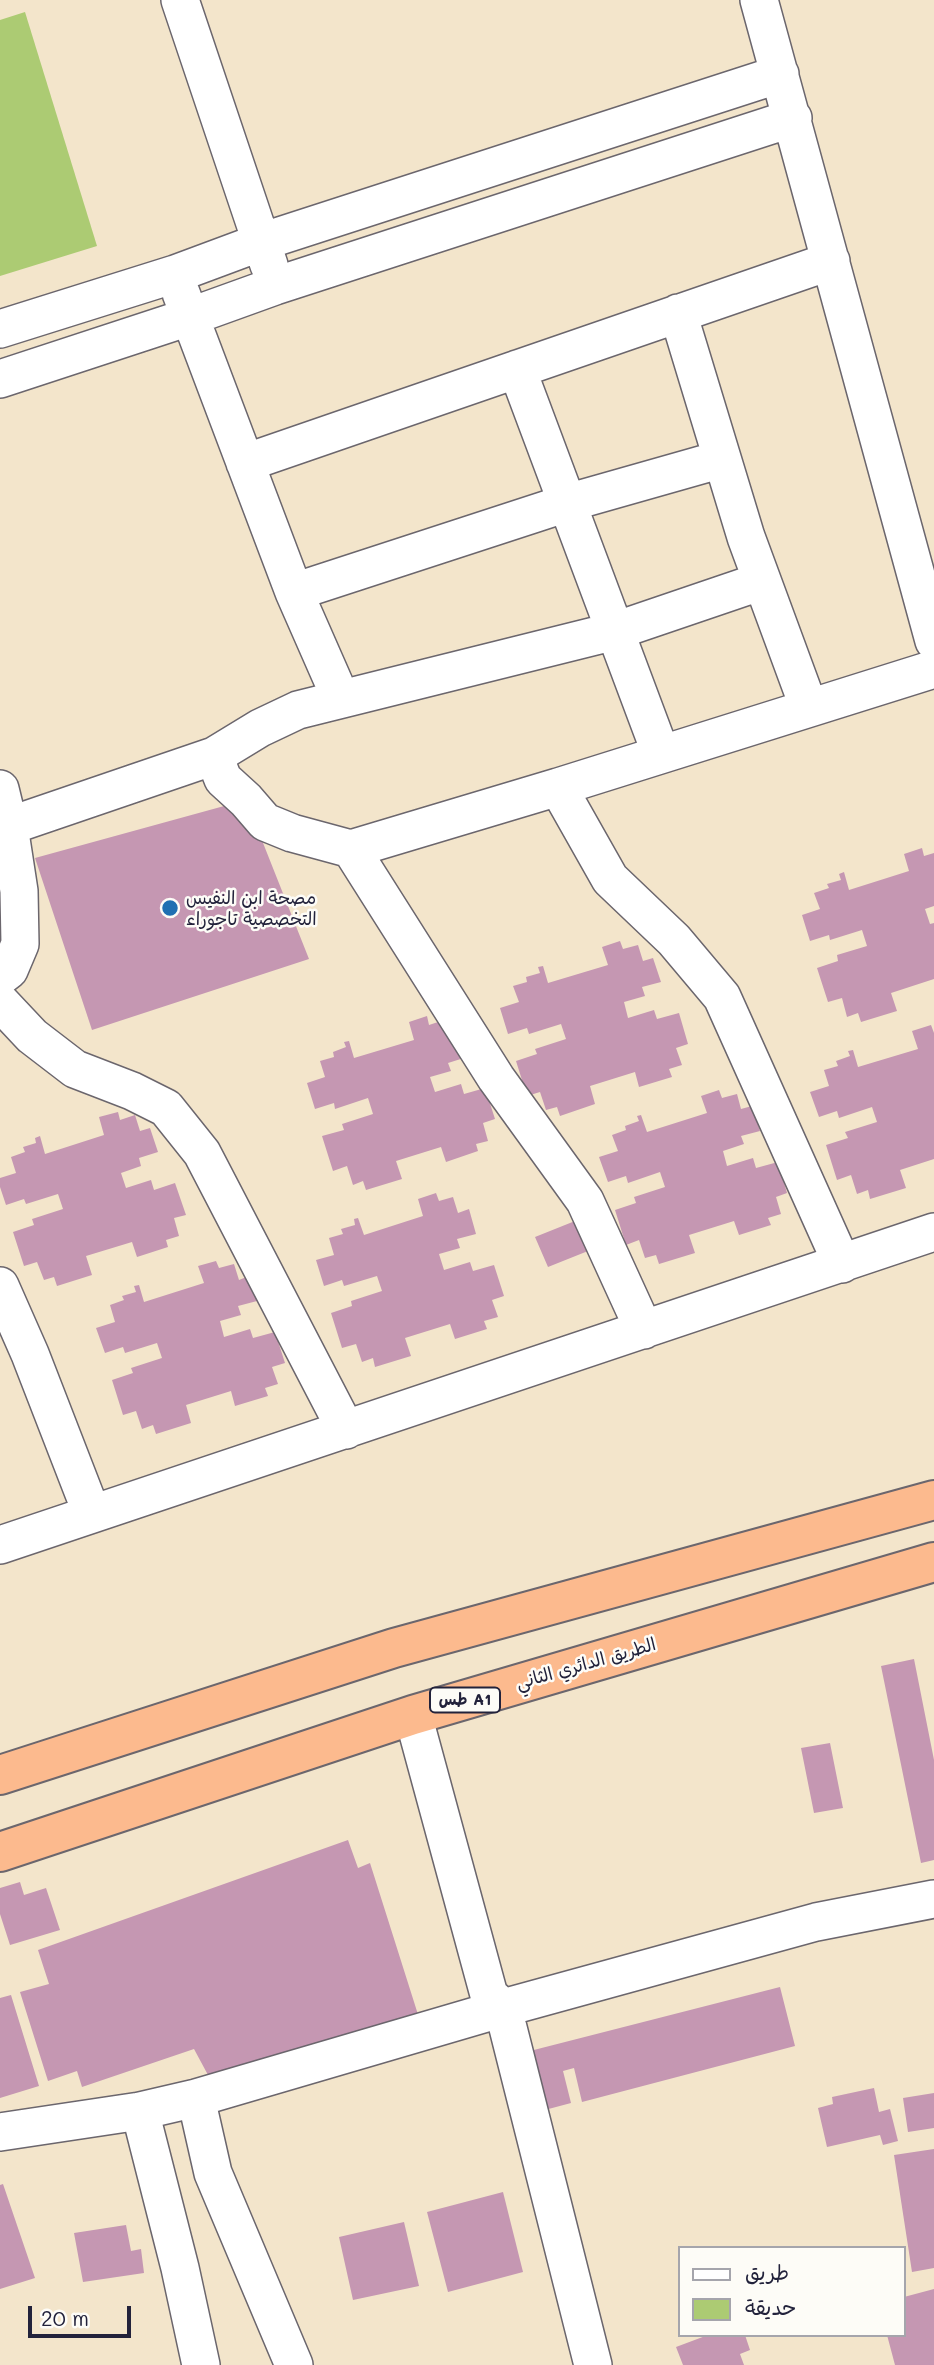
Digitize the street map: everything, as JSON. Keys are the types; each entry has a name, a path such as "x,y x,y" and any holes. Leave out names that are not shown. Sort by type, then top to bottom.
{"highway":[{"path":"0,1775 394,1648 934,1500"},
{"name":"الطريق الدائري الثاني","path":"0,1852 414,1715 934,1562"}],"street":[{"path":"180,0 275,286"},
{"path":"760,0 934,641"},
{"path":"0,329 175,274 261,242 780,74"},
{"path":"0,379 275,286 793,118"},
{"path":"245,463 831,261"},
{"path":"175,274 295,592 341,699"},
{"path":"678,313 746,537 809,708"},
{"path":"517,369 661,754"},
{"path":"295,592 567,503 722,458"},
{"path":"9,826 214,756 260,728 298,710 615,631 762,580"},
{"path":"214,756 223,779 265,822 292,833 351,849 934,669"},
{"path":"558,787 610,879 674,940 722,997 842,1264"},
{"path":"0,789 19,891 20,944 9,970 0,977"},
{"path":"351,849 496,1078 585,1201 643,1330"},
{"path":"0,1002 32,1036 75,1069 132,1091 166,1108 202,1153 346,1430"},
{"path":"0,1545 934,1232"},
{"path":"0,1286 30,1354 92,1514"},
{"path":"414,1715 489,1995 503,2008 593,2365"},
{"path":"0,2132 140,2110 196,2098 503,2008 816,1922 934,1899"},
{"path":"196,2098 213,2174 294,2365"},
{"path":"140,2110 180,2268 201,2365"}],"green space":[{"path":"25,12 97,246 0,276 0,20"}],"building":[{"name":"مصحة ابن النفيس التخصصية تاجوراء","path":"246,800 309,959 92,1030 35,858"},
{"path":"922,848 924,856 934,853 934,906 925,909 930,924 934,923 934,979 891,993 897,1011 861,1022 858,1013 847,1017 842,998 828,1002 817,968 838,961 837,955 867,946 862,930 830,940 829,935 810,941 802,915 820,909 814,893 829,888 827,884 841,880 839,874 844,872 849,890 909,871 904,854"},
{"path":"620,941 623,949 638,945 643,961 653,958 661,982 642,987 645,996 624,1002 628,1018 654,1010 657,1019 679,1013 688,1044 676,1048 682,1065 669,1069 672,1077 639,1087 635,1072 590,1086 595,1104 560,1116 557,1107 546,1110 540,1092 527,1096 516,1061 537,1054 535,1049 566,1039 561,1024 529,1034 527,1028 508,1034 500,1008 519,1002 513,986 527,982 526,977 540,973 538,967 543,966 548,983 608,965 602,947"},
{"path":"427,1016 429,1025 444,1020 467,1057 448,1063 451,1071 430,1077 435,1092 461,1084 464,1094 485,1088 495,1119 483,1123 488,1141 476,1144 478,1151 446,1162 441,1147 396,1161 402,1179 366,1190 363,1181 353,1185 347,1166 333,1171 322,1136 344,1130 342,1124 373,1114 368,1098 335,1109 334,1103 315,1109 307,1083 325,1077 320,1061 334,1057 333,1052 346,1047 344,1042 349,1041 354,1058 414,1040 409,1022"},
{"path":"931,1025 934,1033 934,1159 900,1170 906,1188 870,1199 868,1190 857,1194 851,1175 837,1180 826,1145 848,1138 845,1132 877,1122 872,1107 839,1118 837,1111 819,1117 810,1092 829,1086 824,1070 838,1066 836,1061 850,1056 848,1051 853,1050 858,1067 918,1049 912,1031"},
{"path":"719,1090 722,1098 737,1094 741,1109 752,1106 760,1131 741,1136 744,1144 723,1151 727,1166 753,1158 756,1168 778,1162 787,1193 776,1197 781,1214 768,1218 771,1225 739,1235 734,1221 689,1235 695,1253 659,1264 656,1255 645,1258 639,1240 626,1245 615,1210 636,1203 634,1197 665,1187 660,1172 628,1183 626,1176 608,1182 599,1157 618,1151 612,1135 639,1121 637,1116 641,1115 647,1132 707,1113 701,1096"},
{"path":"118,1112 120,1120 135,1115 140,1131 150,1128 158,1152 139,1158 141,1166 121,1173 126,1188 151,1180 154,1190 175,1183 186,1215 174,1218 179,1236 166,1240 168,1247 137,1257 132,1242 86,1256 92,1275 57,1286 54,1277 44,1280 37,1262 24,1266 13,1232 34,1225 32,1219 63,1209 58,1194 26,1204 24,1199 6,1205 0,1178 16,1173 11,1157 25,1152 23,1147 36,1143 35,1138 40,1136 45,1154 104,1135 99,1117"},
{"path":"436,1193 439,1201 453,1197 458,1213 469,1209 476,1234 457,1239 460,1248 439,1254 444,1270 470,1262 473,1271 494,1265 504,1296 492,1300 498,1317 484,1321 487,1329 455,1339 450,1324 405,1338 411,1356 375,1367 373,1358 362,1362 356,1344 342,1348 331,1313 352,1306 351,1301 382,1291 377,1276 344,1286 342,1280 324,1286 316,1260 334,1255 329,1238 343,1234 341,1229 355,1225 354,1219 358,1218 364,1235 423,1216 418,1199"},
{"path":"580,1219 593,1249 548,1267 535,1237"},
{"path":"216,1261 219,1268 234,1264 239,1280 249,1276 257,1301 238,1306 241,1315 220,1321 224,1337 250,1329 253,1338 275,1332 285,1363 272,1367 278,1384 265,1388 268,1396 235,1406 231,1391 186,1405 191,1423 156,1434 153,1425 142,1429 136,1411 123,1415 112,1380 133,1373 131,1368 162,1358 157,1343 125,1353 123,1347 105,1353 96,1328 115,1322 110,1305 124,1300 122,1296 136,1292 134,1286 139,1285 144,1302 204,1283 198,1266"},
{"path":"914,1659 934,1760 934,1860 921,1863 881,1666"},
{"path":"830,1743 843,1808 814,1813 801,1748"},
{"path":"348,1840 358,1868 370,1863 421,2024 215,2088 194,2049 82,2087 77,2071 48,2081 20,1992 49,1984 38,1950"},
{"path":"20,1882 24,1895 46,1888 60,1930 10,1945 0,1914 0,1888"},
{"path":"780,1987 795,2046 582,2102 574,2068 563,2071 571,2103 541,2111 526,2052"},
{"path":"11,1995 39,2086 0,2098 0,1998"},
{"path":"874,2088 879,2112 890,2109 898,2141 883,2145 880,2135 827,2147 818,2108 833,2104 832,2097"},
{"path":"934,2093 934,2128 908,2132 903,2098"},
{"path":"934,2149 934,2268 912,2272 894,2155"},
{"path":"3,2184 35,2278 0,2289 0,2185"},
{"path":"503,2192 523,2272 448,2292 427,2212"},
{"path":"404,2222 419,2286 353,2300 339,2237"},
{"path":"126,2225 131,2251 141,2249 144,2273 83,2282 74,2233"},
{"path":"934,2289 934,2365 895,2365 888,2337 906,2337 906,2296"},
{"path":"703,2337 746,2337 750,2350 740,2354 744,2365 683,2365 676,2347"}],"place":[{"name":"مصحة ابن النفيس التخصصية تاجوراء","path":"170,908"}]}
